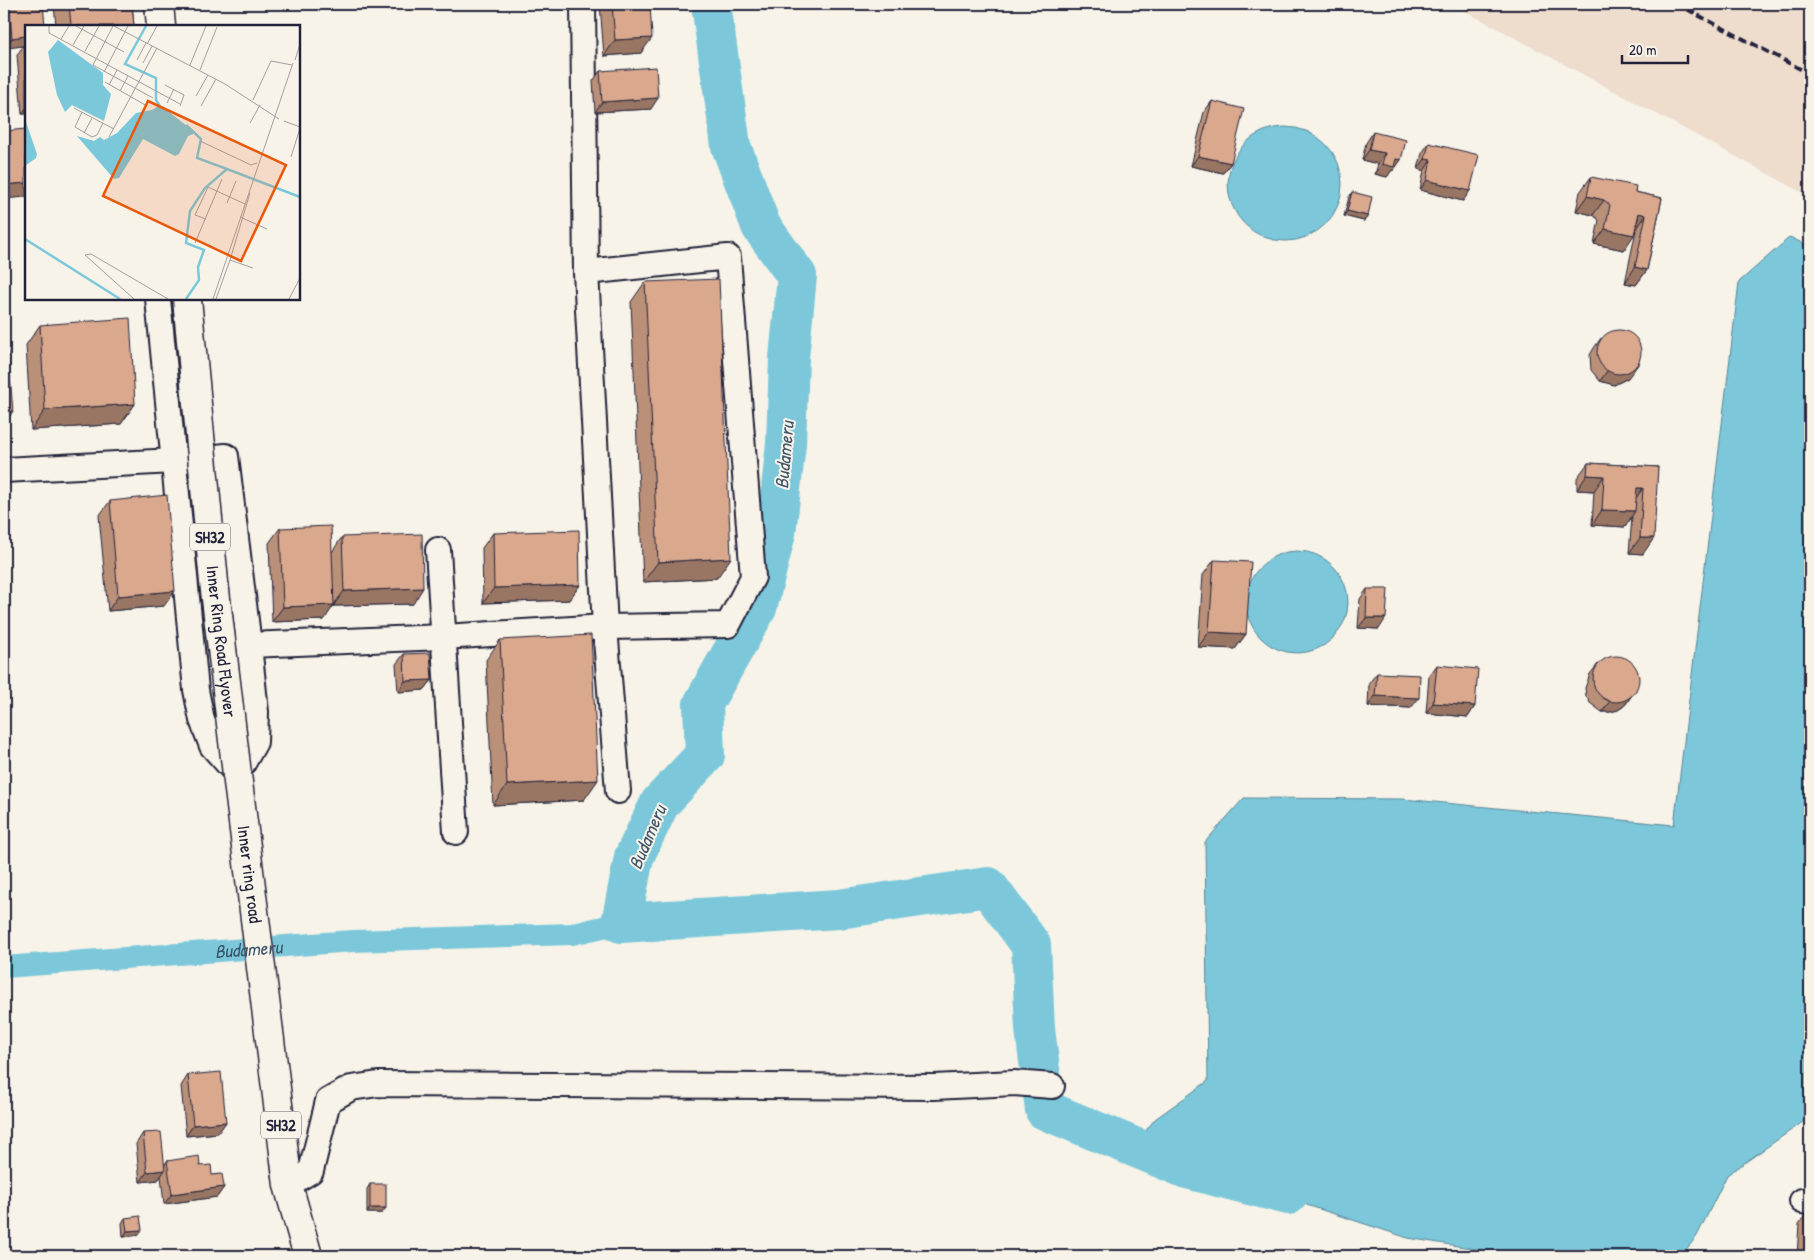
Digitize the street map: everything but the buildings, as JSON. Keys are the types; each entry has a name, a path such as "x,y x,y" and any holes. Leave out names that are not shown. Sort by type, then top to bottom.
{"main road":[{"path":"159,4 161,25"},
{"name":"Inner Ring Road Flyover","path":"187,300 214,582 237,774"},
{"name":"Inner ring road","path":"237,774 288,1185"},
{"name":"SH32","path":"288,1185 290,1256"},
{"name":"SH32","path":"288,1185 308,1256"}],"street":[{"path":"583,4 586,272 605,627 618,791"},
{"path":"249,645 605,627 728,625 753,577 728,257 586,272"},
{"path":"4,470 174,461 226,456 256,712 255,742 237,774 212,746 202,720 196,690 174,461 158,300"},
{"path":"438,550 456,832"},
{"path":"288,1185 311,1170 328,1101 351,1088 378,1084 934,1087 1014,1083 1052,1086"}],"shaded area":[{"path":"1452,4 1810,4 1810,197 1796,189"}],"water":[{"path":"1285,127 1307,132 1325,144 1337,162 1342,184 1337,206 1325,224 1307,236 1285,241 1263,236 1245,224 1233,206 1228,184 1233,162 1245,144 1263,132"},
{"path":"1790,237 1810,247 1810,1117 1727,1175 1697,1236 1681,1256 1519,1256 1408,1238 1132,1148 1155,1119 1208,1081 1205,842 1244,798 1403,799 1674,825 1739,282"},
{"path":"1297,551 1307,552 1326,559 1340,573 1347,592 1347,612 1340,631 1326,645 1307,652 1297,653 1287,652 1268,645 1254,631 1247,612 1246,602 1247,592 1254,573 1268,559 1287,552"}],"waterway":[{"name":"Budameru","path":"711,4 731,146 761,226 797,276 789,358 786,444 776,533 757,608 703,704 705,755 660,803 634,857 621,923 839,909 988,887 1031,945 1035,1029 1045,1110 1187,1169 1288,1195"},
{"name":"Budameru","path":"4,967 353,941 572,934 621,923"}],"railway":[{"path":"1677,4 1810,74"}]}
